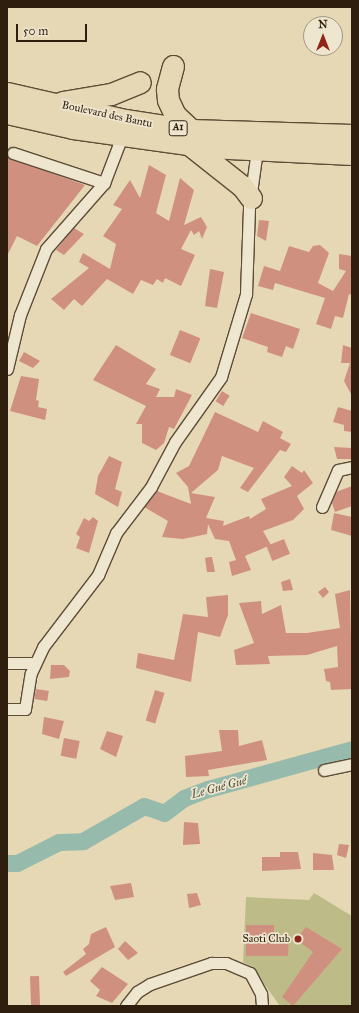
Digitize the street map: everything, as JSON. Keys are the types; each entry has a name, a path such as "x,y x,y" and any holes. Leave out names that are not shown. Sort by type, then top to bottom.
{"highway":[{"path":"173,66 167,89 168,100 175,115 190,137 242,186 251,198"},
{"path":"52,104 111,94 140,82"},
{"name":"Boulevard des Bantu","path":"7,93 190,137 257,150 352,154"},
{"name":"Boulevard des Bantu","path":"7,113 122,136 190,137 352,135"}],"street":[{"path":"7,369 22,308 46,249 104,183 122,136"},
{"path":"7,709 25,709 25,695 34,663 74,603 98,575 116,533 151,487 175,442 220,377 245,300 251,198 257,150"},
{"path":"13,153 104,183"},
{"path":"322,507 338,470 352,467"},
{"path":"7,663 34,663"},
{"path":"324,770 352,764"},
{"path":"126,1006 137,992 150,984 211,963 226,963 250,973 262,994 262,1006"}],"shaded area":[{"name":"Saoti Club","path":"314,893 352,916 352,1006 280,1006 252,967 243,962 246,897 309,900"}],"building":[{"path":"7,157 85,185 37,246 17,236 7,256"},
{"path":"149,165 166,175 156,213 169,221 180,178 194,190 184,225 201,217 207,227 202,239 199,231 194,235 191,230 181,249 195,255 181,286 165,278 163,283 157,279 153,285 141,280 133,294 107,279 82,306 74,299 64,310 51,299 89,268 79,262 83,253 110,269 116,244 103,236 122,209 113,205 130,180 140,198"},
{"path":"259,220 269,221 266,241 257,236"},
{"path":"74,228 84,234 64,255 56,250"},
{"path":"320,245 329,253 318,283 333,291 346,271 339,269 339,254 352,256 352,295 349,294 343,318 335,316 331,329 316,324 325,298 275,283 273,290 258,286 264,266 280,271 289,246 309,252 313,246"},
{"path":"210,269 224,272 217,308 205,306"},
{"path":"251,313 300,329 293,349 286,346 282,357 267,352 268,347 242,338"},
{"path":"180,330 200,338 190,363 170,355"},
{"path":"116,345 156,369 146,384 160,389 156,397 174,397 176,389 192,395 174,429 169,427 164,443 156,450 142,443 142,424 136,424 146,406 93,380"},
{"path":"343,345 352,348 352,396 344,381 350,363 341,363"},
{"path":"24,352 40,361 33,368 19,361"},
{"path":"21,376 39,379 36,400 39,401 38,407 47,409 45,420 10,411"},
{"path":"222,391 230,396 223,406 216,401"},
{"path":"338,407 352,411 352,432 344,431 344,425 333,422"},
{"path":"215,412 258,432 263,421 283,432 280,438 291,444 286,452 280,450 248,492 240,488 254,468 222,456 218,470 191,493 215,497 206,518 224,521 223,526 249,516 250,519 266,509 261,499 292,486 284,477 292,466 302,473 304,470 313,483 297,496 304,509 293,520 263,531 271,545 245,556 251,570 232,576 229,562 236,560 229,541 215,539 208,524 207,534 183,539 162,537 168,521 144,507 157,491 191,504 188,487 176,473 189,466"},
{"path":"334,447 352,448 352,459 337,459"},
{"path":"109,456 122,462 115,489 122,492 118,507 95,494 98,476"},
{"path":"352,486 352,506 335,512 332,503 336,492"},
{"path":"334,513 352,517 352,536 331,530"},
{"path":"93,517 98,521 89,553 76,548 80,537 76,534 84,518 89,521"},
{"path":"284,539 290,554 272,561 266,546"},
{"path":"212,557 215,572 207,572 205,558"},
{"path":"290,579 293,590 283,591 281,582"},
{"path":"325,587 329,592 323,598 318,592"},
{"path":"350,590 352,689 331,690 330,682 326,681 324,669 338,667 337,646 307,655 268,656 270,664 236,665 234,650 254,643 239,603 261,601 262,614 281,605 286,633 307,633 340,628 335,594"},
{"path":"228,595 228,615 220,637 198,632 191,682 136,668 138,653 174,660 183,614 208,617 206,597"},
{"path":"51,665 64,665 70,671 69,677 50,679"},
{"path":"36,689 49,691 47,701 34,699"},
{"path":"155,690 165,693 155,724 146,721"},
{"path":"44,717 64,721 59,739 42,734"},
{"path":"219,730 238,730 239,746 262,740 267,760 208,770 209,776 186,777 185,756 222,751"},
{"path":"107,731 123,736 116,757 100,749"},
{"path":"64,738 80,741 76,759 61,756"},
{"path":"184,822 198,823 200,844 183,845"},
{"path":"339,844 349,845 346,858 337,855"},
{"path":"280,852 298,852 301,869 262,871 262,857 280,857"},
{"path":"313,853 332,855 334,870 313,870"},
{"path":"131,883 134,897 115,900 110,886"},
{"path":"197,893 201,905 189,908 187,894"},
{"path":"246,925 274,925 274,936 289,936 288,956 246,956"},
{"path":"106,927 115,947 66,976 63,972 86,954 83,949 89,944 91,934"},
{"path":"306,927 342,949 293,1006 282,997 313,952 296,939"},
{"path":"125,941 138,953 128,960 118,949"},
{"path":"102,967 128,984 112,1003 96,996 100,990 90,981"},
{"path":"30,976 39,976 40,1006 31,1006"}],"waterway":[{"name":"Le Gué Gué","path":"7,863 17,863 59,842 83,841 144,806 164,813 184,798 208,789 352,749"}],"place":[{"name":"Saoti Club","path":"298,939"}]}
